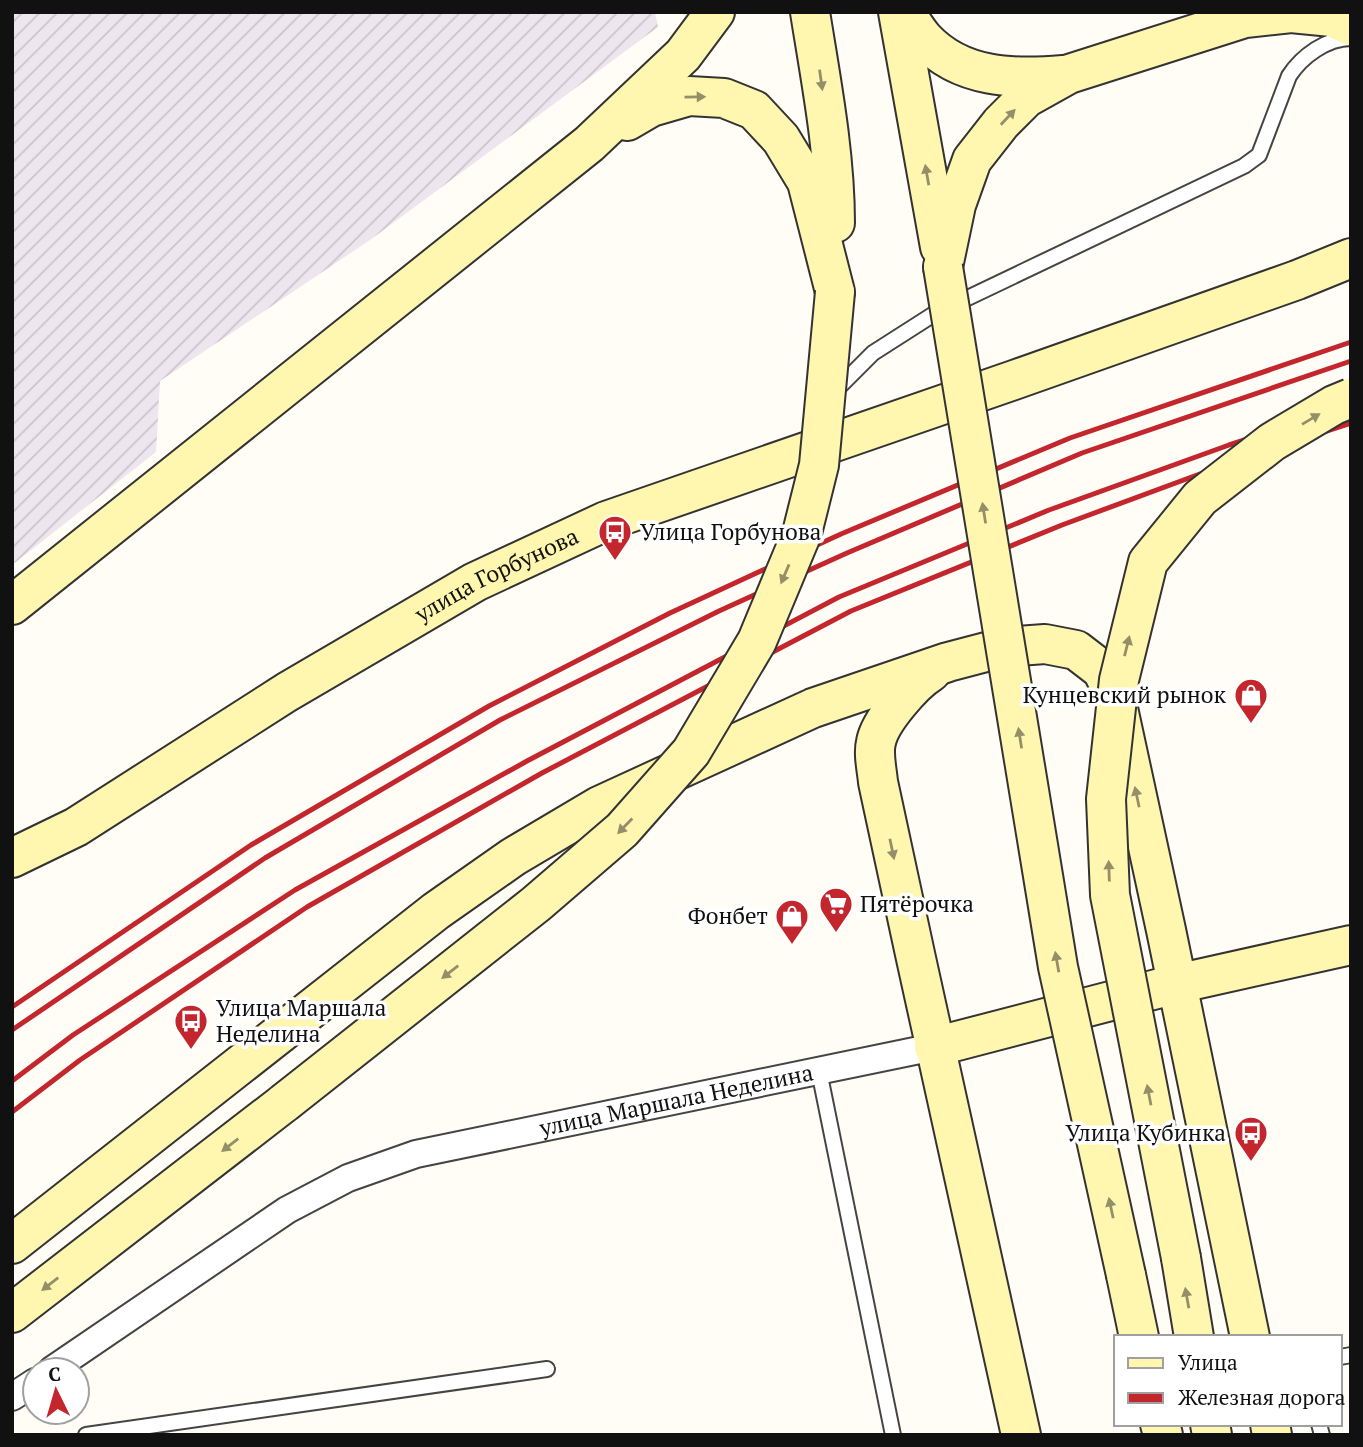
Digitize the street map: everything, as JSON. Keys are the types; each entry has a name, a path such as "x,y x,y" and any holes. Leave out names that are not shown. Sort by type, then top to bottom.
{"street":[{"path":"12,606 589,144 683,55 715,12"},
{"path":"12,1313 536,904 622,830 691,751 757,641 802,533 819,465 835,292 835,193 810,12"},
{"path":"898,12 943,267 1058,967 1138,1335"},
{"path":"905,12 925,40 951,60 981,73 1021,79 1069,74"},
{"path":"943,267 956,205 972,160 1026,98 1069,74 1245,18 1291,13 1332,17 1351,26"},
{"path":"589,144 652,107 689,96 724,98 754,110 781,139 807,182 835,292"},
{"name":"улица Горбунова","path":"12,858 76,827 287,692 475,582 606,521 1297,280 1351,258"},
{"path":"1194,1335 1110,895 1106,799 1119,680 1149,562 1200,498 1272,442 1334,405 1351,398"},
{"path":"12,1244 426,919 513,857 599,806 813,708 948,662 1005,647 1045,644 1076,650 1102,670 1116,699 1250,1335"},
{"path":"948,662 921,678 891,711 876,743 878,782 1021,1435"},
{"path":"813,708 839,709 854,726 878,782"},
{"name":"улица Маршала Неделина","path":"72,1356 286,1210 348,1178 416,1154 934,1047 1176,984 1351,945"}],"lane":[{"path":"807,451 812,414 873,353 934,314 1244,166 1259,155 1289,75 1295,66 1313,51 1338,40 1351,38"},
{"path":"819,1071 892,1435"},
{"path":"86,1435 547,1369"}],"shaded area":[{"path":"12,12 655,12 658,27 370,240 160,381 156,452 12,565"}],"railway":[{"path":"12,1007 251,845 489,706 670,613 841,534 1070,438 1351,342"},
{"path":"12,1030 265,858 500,720 719,611 1082,453 1351,361"},
{"path":"12,1081 73,1035 295,890 527,761 839,597 1049,510 1229,445 1351,405"},
{"path":"12,1112 80,1060 307,907 542,773 851,611 1062,525 1235,461 1351,423"}],"place":[{"name":"Улица Горбунова","path":"615,562"},
{"name":"Кунцевский рынок","path":"1251,725"},
{"name":"Пятёрочка","path":"836,934"},
{"name":"Фонбет","path":"792,946"},
{"name":"Улица Маршала Неделина","path":"191,1051"},
{"name":"Улица Кубинка","path":"1251,1163"}]}
